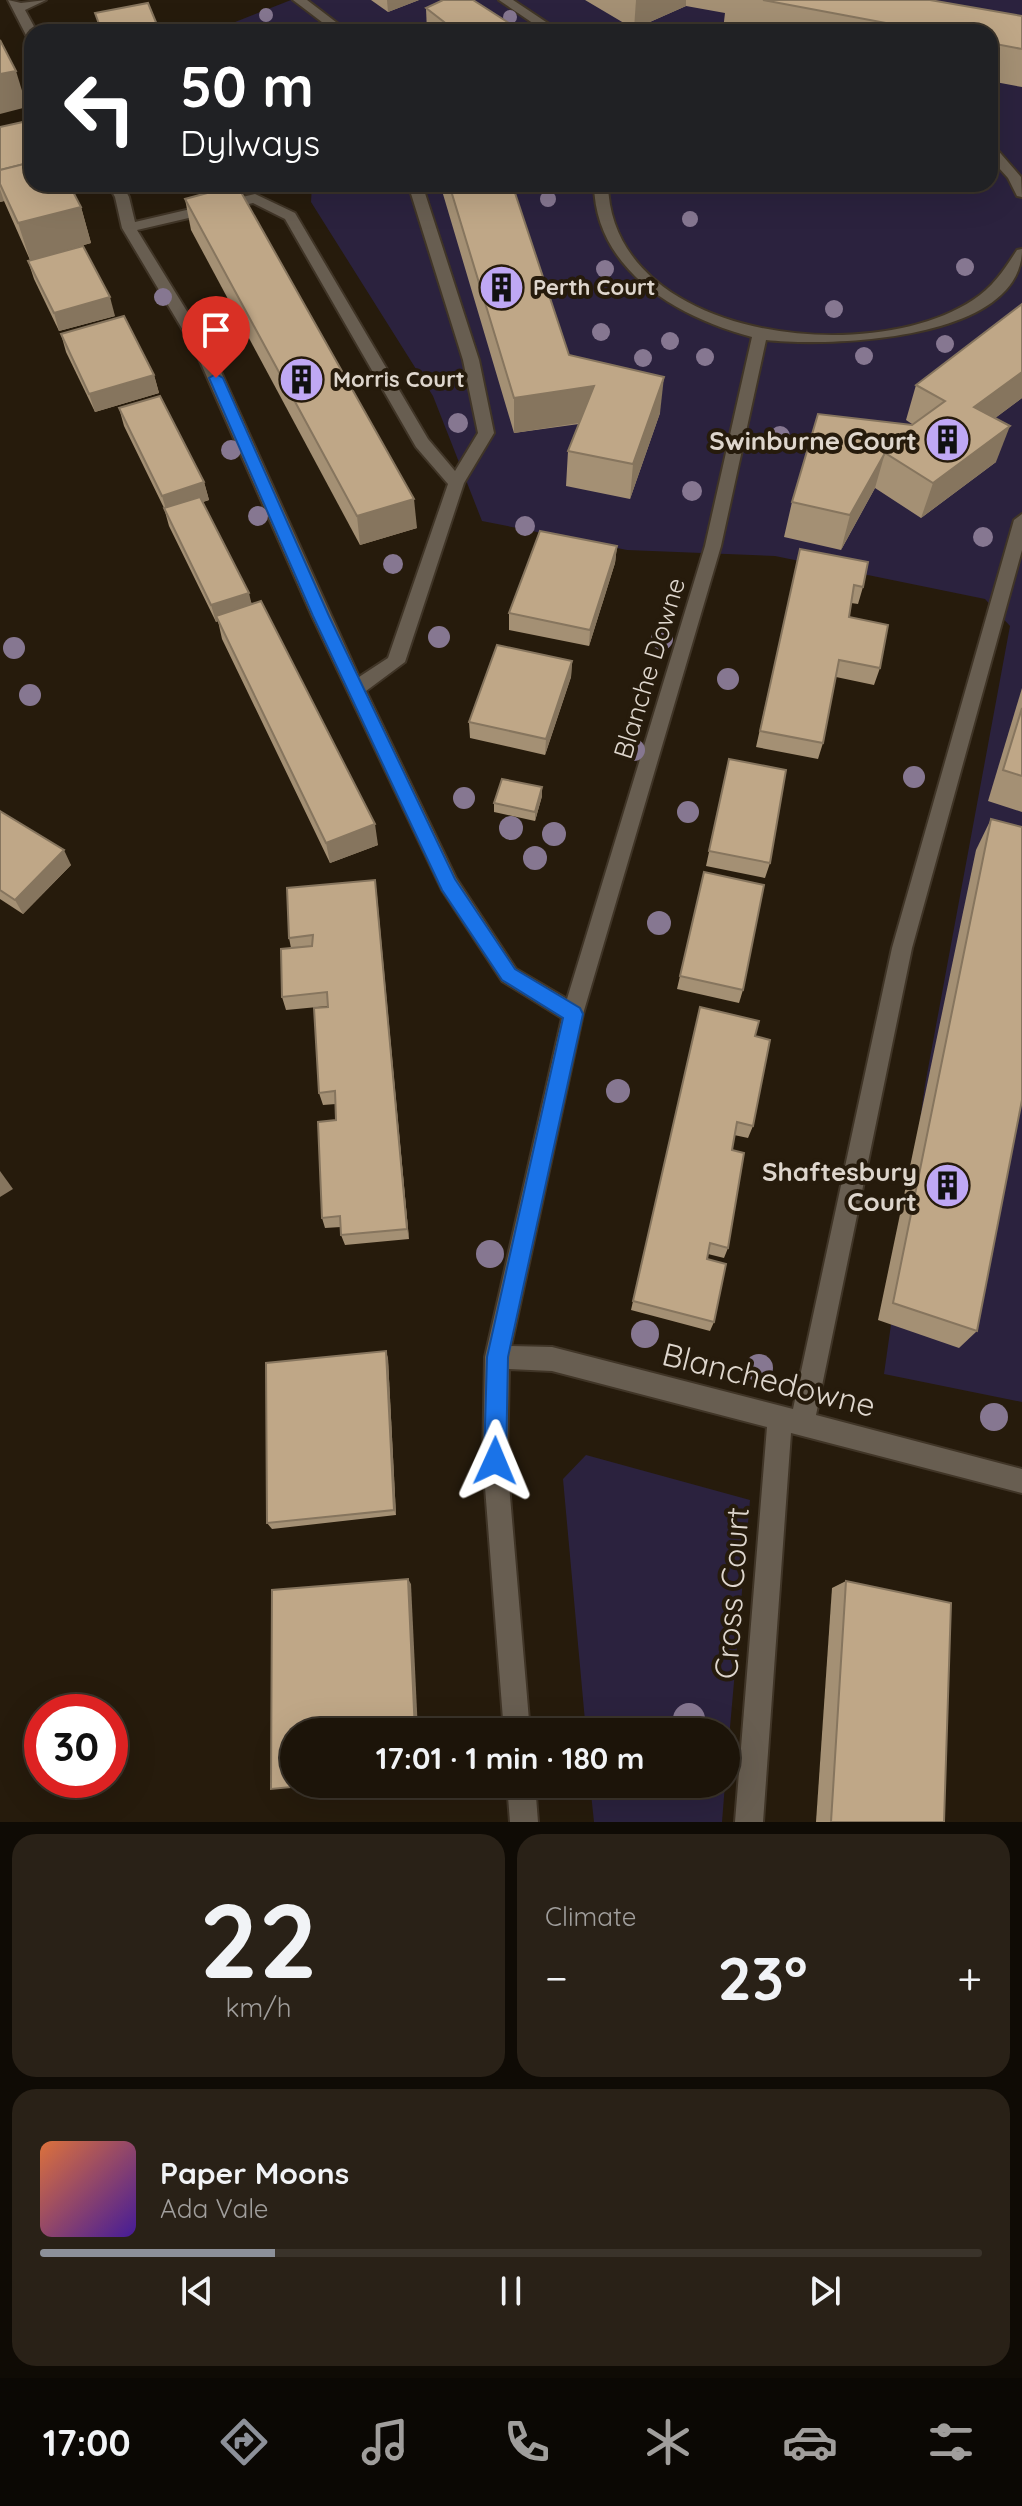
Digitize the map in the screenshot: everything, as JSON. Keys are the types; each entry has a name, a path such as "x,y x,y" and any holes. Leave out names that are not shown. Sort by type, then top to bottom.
{"street":[{"path":"26,24 16,4 40,0"},
{"path":"299,0 332,24"},
{"path":"505,0 542,24"},
{"path":"0,135 24,130"},
{"path":"998,157 1018,176 1022,193"},
{"path":"119,192 129,228 204,352 355,689 449,884 509,975 573,1014 497,1357 495,1461 516,1718"},
{"path":"355,689 396,662 456,483 486,433 471,360 418,192"},
{"path":"601,192 602,217 611,239 648,280 736,328 760,334 859,337 930,325 985,298 1005,280 1022,253"},
{"path":"129,228 255,198 290,216 422,443 456,483"},
{"name":"Blanche Downe","path":"573,1014 713,546 760,334"},
{"name":"Cross Court","path":"749,1822 791,1419 902,948 1022,520"},
{"name":"Blanchedowne","path":"497,1357 552,1359 1022,1481"},
{"path":"522,1798 524,1822"}],"shaded area":[{"path":"291,0 1022,0 1022,1402 884,1374 925,1085 1010,626 985,599 775,556 627,550 482,521 433,396 311,202 312,192 998,192 998,24 230,24"},
{"path":"586,1455 750,1500 731,1718 585,1718 563,1479"},
{"path":"591,1798 724,1798 722,1822 594,1822"}],"building":[{"path":"443,0 473,0 510,24 447,24 426,8"},
{"path":"763,0 930,0 1022,16 1022,49 998,44 998,24 891,24"},
{"path":"148,3 157,24 99,24 95,13"},
{"path":"0,40 16,71 0,74"},
{"path":"23,122 24,164 0,170 0,127"},
{"path":"24,164 24,192 73,192 81,207 18,223 0,184 0,170"},
{"name":"Morris Court","path":"211,192 241,192 414,499 357,516 185,199"},
{"name":"Perth Court","path":"451,192 515,192 569,355 664,377 633,464 568,451 594,386 514,398"},
{"path":"83,246 110,297 54,313 28,261"},
{"path":"1022,304 1022,372 974,407 1010,426 933,483 885,453 850,515 792,502 818,414 912,425 945,401 916,385"},
{"path":"124,316 154,375 89,394 61,334"},
{"path":"160,396 204,482 162,496 119,408"},
{"path":"200,497 249,593 211,605 164,508"},
{"path":"540,531 617,546 590,630 509,613"},
{"path":"800,549 868,562 863,587 854,585 849,617 888,625 880,668 839,660 823,743 760,731"},
{"path":"261,601 375,824 326,843 216,616"},
{"path":"497,645 572,661 546,739 469,722"},
{"path":"1022,708 1022,776 1003,770"},
{"path":"729,759 786,770 770,863 709,851"},
{"path":"502,779 542,787 535,812 494,803"},
{"path":"0,811 64,850 15,900 0,890"},
{"name":"Shaftesbury Court","path":"991,819 1022,827 1022,1100 977,1331 893,1303"},
{"path":"704,872 764,885 743,990 680,976"},
{"path":"375,880 407,1229 341,1235 340,1216 322,1218 318,1122 336,1120 335,1091 319,1093 314,1008 328,1007 327,992 282,997 281,949 312,946 313,935 289,938 287,888"},
{"path":"700,1007 759,1021 755,1036 770,1040 753,1126 737,1122 732,1150 744,1153 728,1248 710,1243 707,1259 726,1264 714,1322 633,1301"},
{"path":"386,1351 394,1510 267,1523 266,1363"},
{"path":"408,1579 414,1718 280,1718 280,1788 271,1789 272,1590"},
{"path":"846,1581 951,1603 944,1822 831,1822"}],"place":[{"name":"Perth Court","path":"502,287"},
{"name":"Morris Court","path":"302,379"},
{"name":"Swinburne Court","path":"948,440"},
{"name":"Shaftesbury Court","path":"948,1186"}],"route":[{"path":"216,378 321,616 449,884 509,975 562,1004 573,1014 517,1256 502,1346 497,1357 495,1461"}]}
